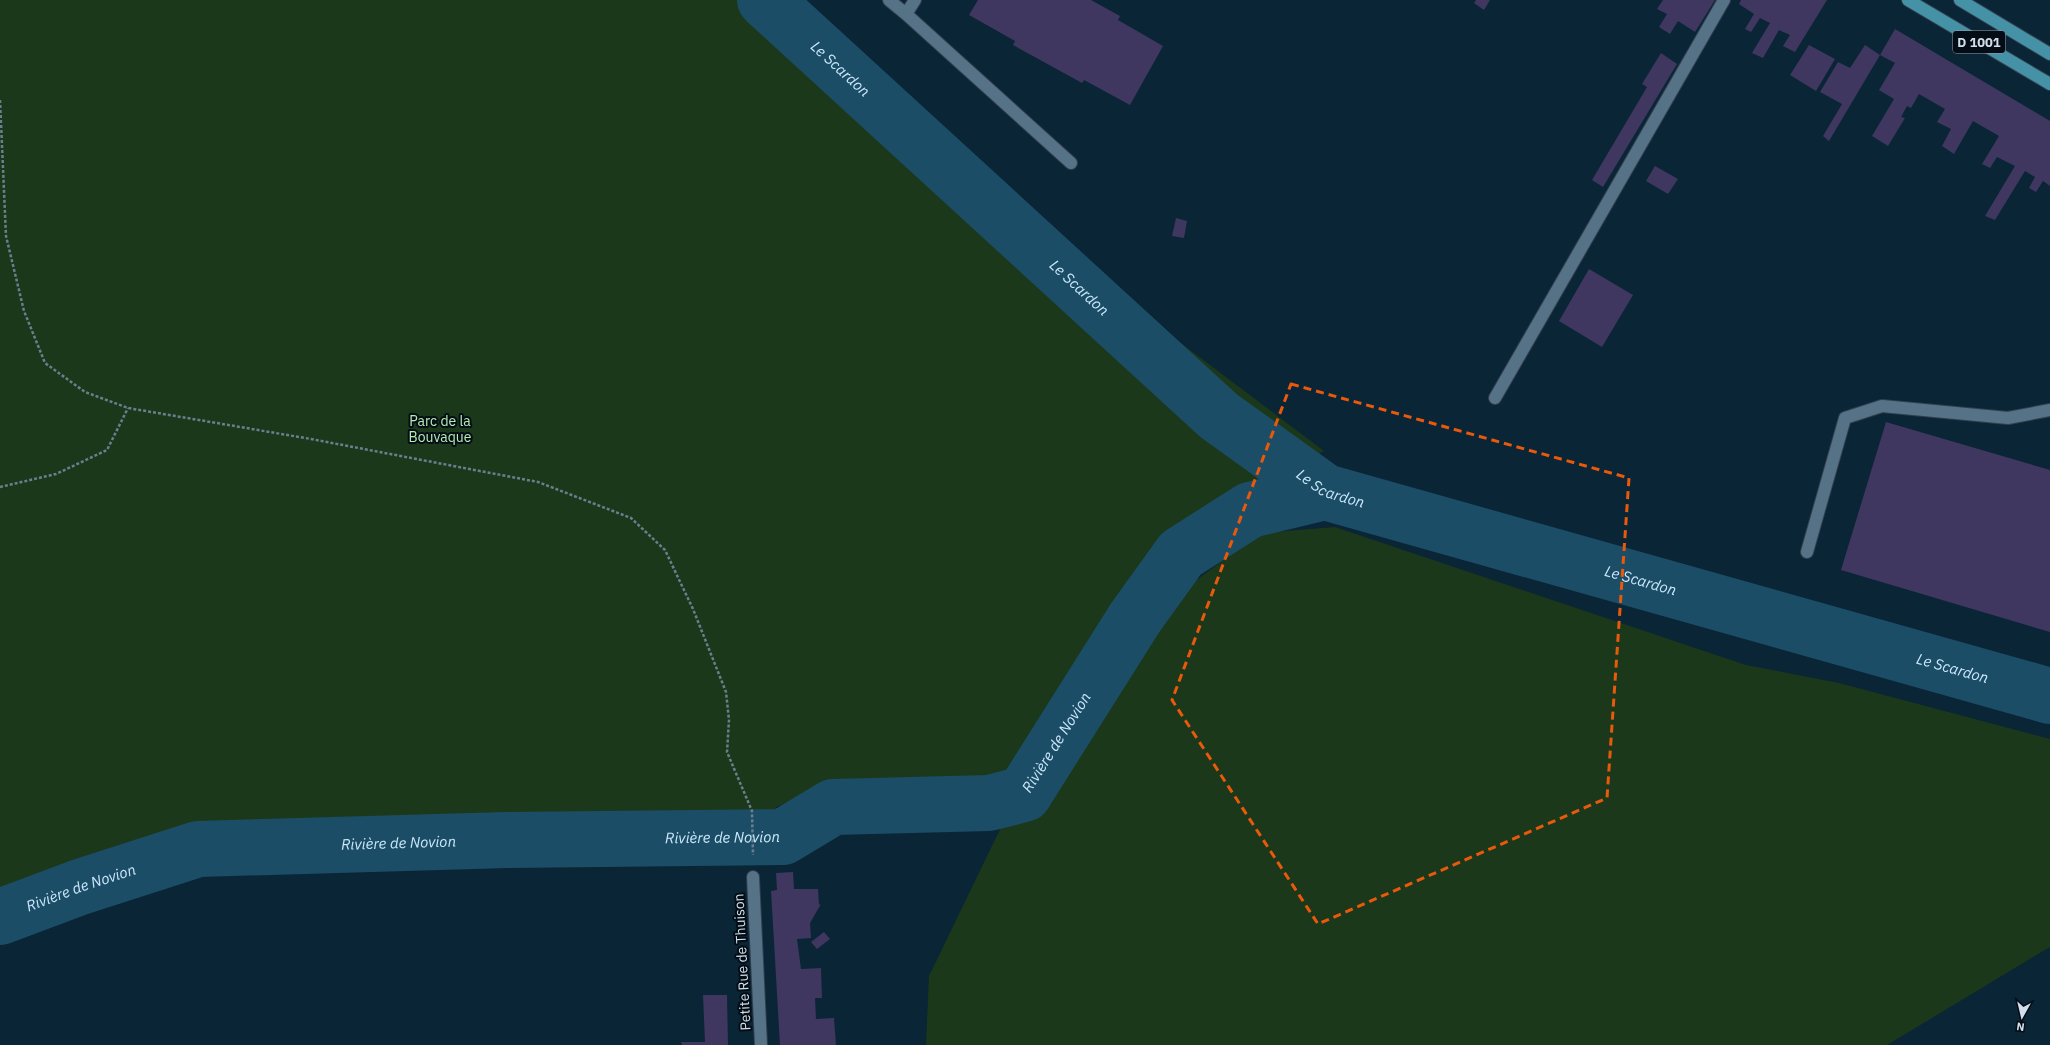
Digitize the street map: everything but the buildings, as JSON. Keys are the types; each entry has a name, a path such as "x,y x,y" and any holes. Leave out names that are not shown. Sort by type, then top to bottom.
{"main road":[{"name":"D 1001","path":"1908,0 2050,84"},
{"name":"D 1001","path":"1960,0 2050,54"}],"street":[{"path":"889,0 1071,163"},
{"path":"906,14 915,0"},
{"path":"1495,398 1724,0"},
{"path":"1807,552 1845,418 1882,406 2008,418 2050,410"},
{"name":"Petite Rue de Thuison","path":"753,877 761,1045"}],"path":[{"path":"0,100 6,236 24,311 45,363 85,392 128,408 319,441 538,482 631,518 664,550 693,609 726,692 729,720 727,752 752,811 753,853"},
{"path":"0,487 56,474 107,450 128,408"}],"highlighted area":[{"path":"1291,384 1629,478 1607,798 1318,924 1172,700"}],"green space":[{"name":"Parc de la Bouvaque","path":"0,0 796,0 1137,310 1324,451 1168,541 996,786 831,788 776,807 771,849 200,866 0,931"},
{"path":"1335,527 1746,665 1839,683 2050,739 2050,947 1887,1045 926,1045 929,976 1005,819 1072,766 1175,596 1260,533"}],"waterway":[{"name":"Rivière de Novion","path":"765,0 1219,416 1325,492 2050,696"},
{"name":"Rivière de Novion","path":"0,917 80,887 198,849 507,840 783,837 833,807 989,803 1024,794 1135,618 1181,554 1250,510 1325,492"}],"water label":[{"name":"Le Scardon","path":"840,69"},
{"name":"Le Scardon","path":"1079,288"},
{"name":"Le Scardon","path":"1331,487"},
{"name":"Le Scardon","path":"1640,581"},
{"name":"Le Scardon","path":"1952,668"}]}
